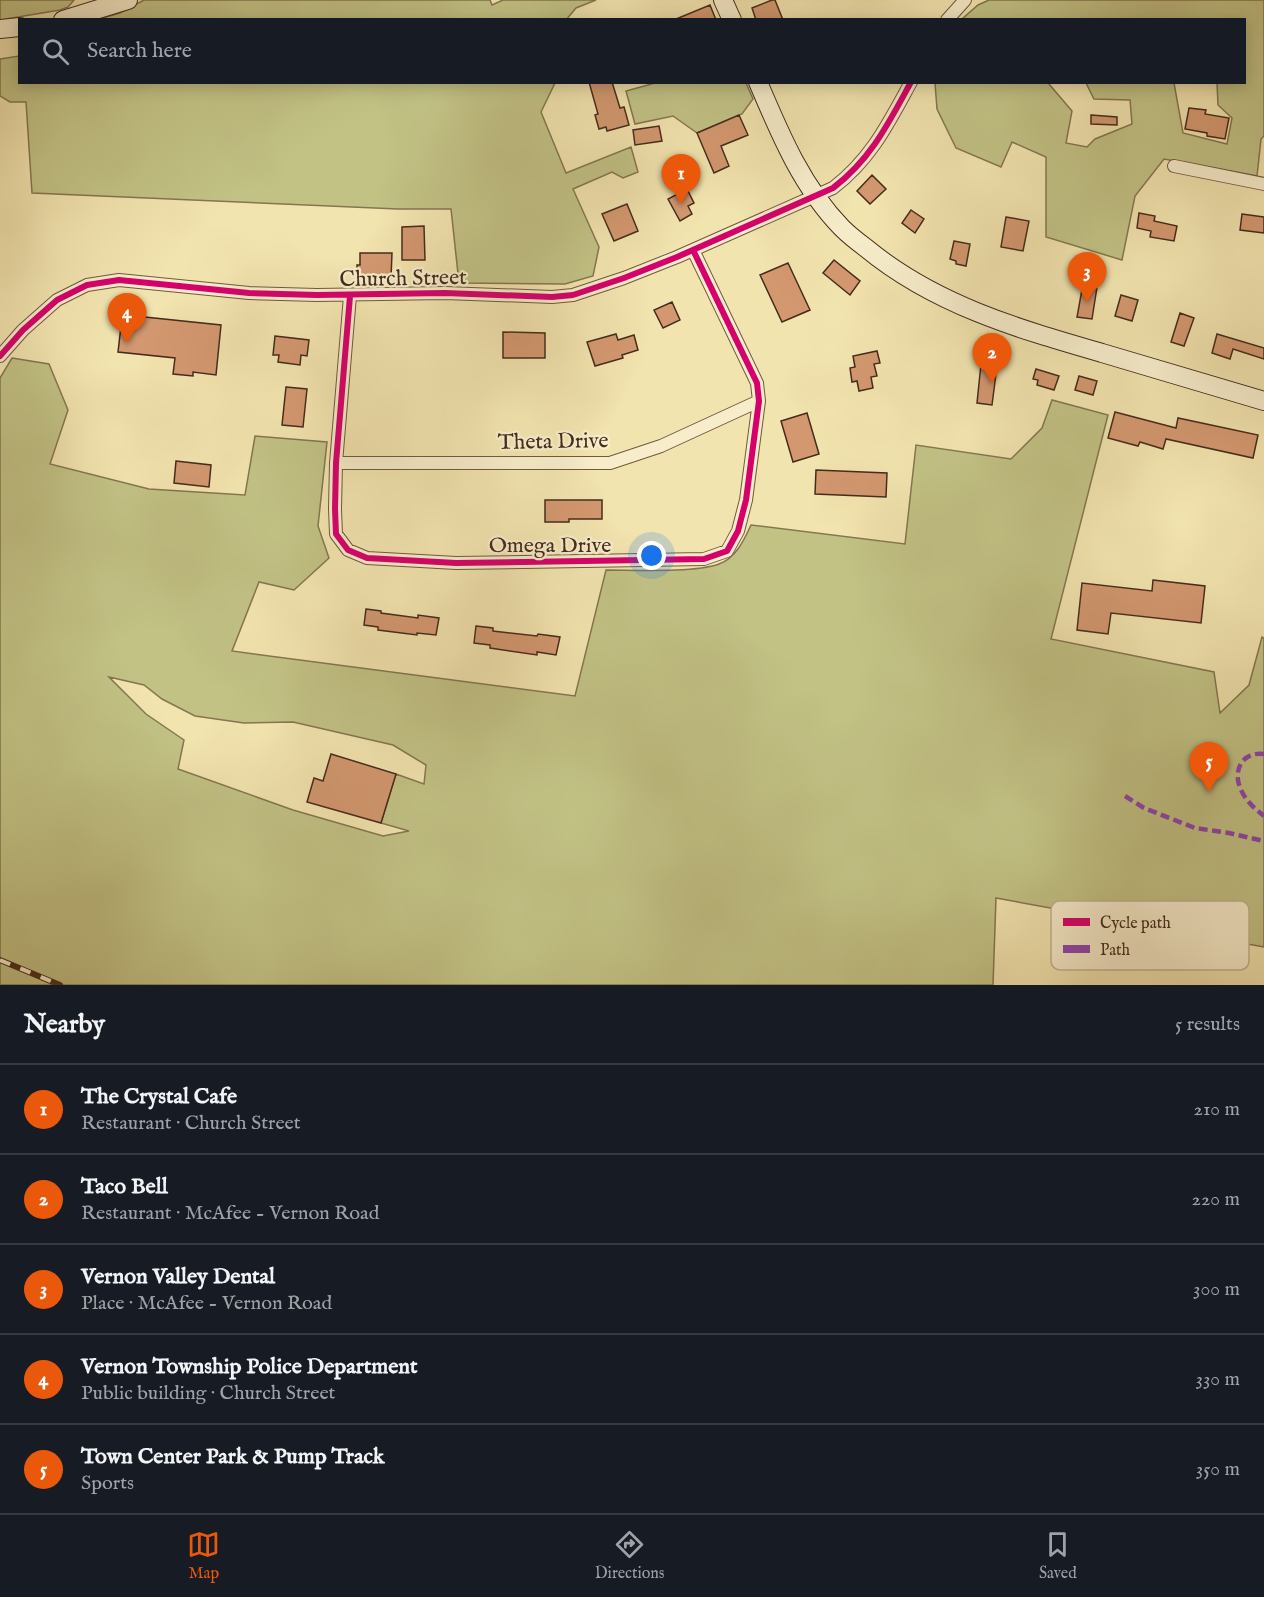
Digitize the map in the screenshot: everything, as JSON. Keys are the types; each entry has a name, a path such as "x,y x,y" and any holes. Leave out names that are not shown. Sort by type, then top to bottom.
{"main road":[{"path":"70,18 128,0"},
{"path":"723,0 731,18"},
{"path":"0,29 18,27"},
{"path":"759,84 780,134 799,170 842,229 876,256 931,292 970,310 1022,329 1264,401"}],"street":[{"path":"949,18 965,0"},
{"name":"Church Street","path":"0,356 23,330 57,300 87,285 119,280 249,293 350,296 445,293 552,297 573,295 624,278 693,250 832,188 862,162 874,147 909,84"},
{"path":"1174,166 1264,184"},
{"name":"Omega Drive","path":"350,296 336,463 336,534 348,550 367,558 456,562 704,559 727,550 738,531 746,500 759,401 758,383 693,250"},
{"name":"Theta Drive","path":"336,463 610,463 661,446 759,401"}],"green space":[{"path":"0,0 74,0 68,7 60,10 0,20"},
{"path":"144,0 490,0 492,5 503,0 596,0 576,8 568,18 103,18 120,13"},
{"path":"989,0 1264,0 1264,136 1261,139 1257,176 1164,159 1135,196 1122,260 1046,237 1046,157 1012,142 1001,167 956,148 937,109 935,84 1049,84 1072,111 1066,143 1087,147 1095,139 1132,124 1130,100 1094,99 1086,84 1174,84 1183,133 1227,144 1232,118 1218,105 1217,84 1246,84 1246,18 963,18 978,5"},
{"path":"18,56 18,84 555,84 541,112 566,173 631,147 638,172 623,178 612,172 573,189 599,247 593,276 565,284 459,283 451,209 398,209 32,193 26,102 10,102 0,96 0,59"},
{"path":"651,84 746,84 753,99 742,114 697,133 673,116 635,124 626,91"},
{"path":"12,358 49,364 68,410 50,464 149,489 245,495 255,436 327,442 318,526 329,558 294,590 259,582 232,651 575,696 606,570 680,570 719,564 735,553 751,525 905,544 916,445 1011,459 1042,428 1052,400 1108,415 1051,639 1214,672 1220,713 1249,685 1262,637 1264,638 1264,947 1249,944 1249,901 1051,901 1051,908 996,898 993,985 0,985 0,378","holes":["109,677 144,685 162,699 195,716 244,723 293,722 393,745 426,765 424,784 396,774 381,823 409,831 383,836 293,810 178,769 184,740 146,714"]}],"building":[{"path":"775,0 782,18 755,18 752,8"},
{"path":"710,5 715,18 678,18"},
{"path":"590,84 613,84 620,108 624,107 629,125 607,131 606,127 599,129 595,115 598,114"},
{"path":"1189,108 1206,110 1205,114 1229,118 1225,139 1185,129"},
{"path":"739,115 748,135 721,146 729,166 714,173 697,133"},
{"path":"1091,115 1117,117 1117,125 1091,124"},
{"path":"659,126 662,141 635,145 633,130"},
{"path":"872,175 886,189 870,204 857,191"},
{"path":"687,189 694,203 688,206 692,214 680,221 668,199"},
{"path":"627,204 638,231 614,241 602,214"},
{"path":"911,210 924,219 915,233 902,223"},
{"path":"1139,213 1155,216 1154,221 1177,226 1174,241 1150,237 1151,231 1137,228"},
{"path":"1242,214 1264,217 1264,233 1240,230"},
{"path":"1006,217 1029,221 1023,251 1001,247"},
{"path":"424,226 425,260 402,260 402,227"},
{"path":"954,241 970,244 966,266 956,264 956,261 950,259"},
{"path":"360,253 392,253 391,278 357,278"},
{"path":"834,260 860,281 850,295 823,273"},
{"path":"788,263 810,310 782,322 760,275"},
{"path":"1083,284 1097,287 1092,319 1077,317"},
{"path":"1121,295 1138,300 1132,321 1115,316"},
{"path":"672,302 680,320 663,328 654,310"},
{"path":"1180,313 1194,318 1184,346 1171,342"},
{"path":"116,314 221,325 216,375 193,372 193,376 173,374 175,358 118,352 121,326 115,325"},
{"path":"503,332 545,333 545,358 503,358"},
{"path":"616,334 618,340 634,335 638,350 622,355 623,358 595,366 587,342"},
{"path":"1217,334 1264,348 1264,359 1233,349 1230,359 1212,353"},
{"path":"275,336 309,340 307,356 301,355 300,365 278,362 279,355 273,355"},
{"path":"877,351 880,363 874,364 877,376 871,377 873,388 859,391 857,381 852,382 850,368 855,367 853,356"},
{"path":"981,364 997,366 992,405 977,403"},
{"path":"1036,369 1059,376 1054,390 1037,385 1038,380 1033,379"},
{"path":"1079,376 1097,381 1093,395 1075,390"},
{"path":"286,387 307,389 303,427 282,425"},
{"path":"1115,412 1176,428 1178,418 1258,435 1253,458 1166,439 1163,449 1140,442 1138,446 1108,438"},
{"path":"807,413 819,454 793,462 781,421"},
{"path":"176,461 211,465 209,487 174,483"},
{"path":"816,470 887,473 886,497 815,494"},
{"path":"545,500 602,500 602,519 545,522"},
{"path":"1153,580 1205,586 1201,623 1111,613 1108,634 1077,630 1082,583 1152,591"},
{"path":"366,609 418,618 418,615 439,618 436,635 378,630 378,627 364,625"},
{"path":"476,626 493,628 493,631 560,637 556,655 537,652 537,655 490,648 490,645 474,643"},
{"path":"331,754 396,774 381,823 307,802 314,778 323,781"}],"railway":[{"path":"0,960 60,985"}],"marked path":[{"path":"1264,754 1256,754 1245,759 1238,776 1245,798 1264,816"},
{"path":"1125,796 1144,808 1195,828 1264,841"}],"cycle path":[{"path":"0,356 23,330 57,300 87,285 119,280 249,293 317,295 445,293 552,297 573,295 677,257 833,188 858,165 878,140 910,84"},
{"path":"350,296 336,463 335,509 336,534 348,550 367,558 456,563 704,559 727,551 738,531 746,500 759,401 757,383 693,250"}],"place":[{"name":"The Crystal Cafe","path":"681,204"},
{"name":"Vernon Valley Dental","path":"1087,302"},
{"name":"Vernon Township Police Department","path":"127,343"},
{"name":"Taco Bell","path":"992,383"},
{"name":"Town Center Park & Pump Track","path":"1209,792"}]}
